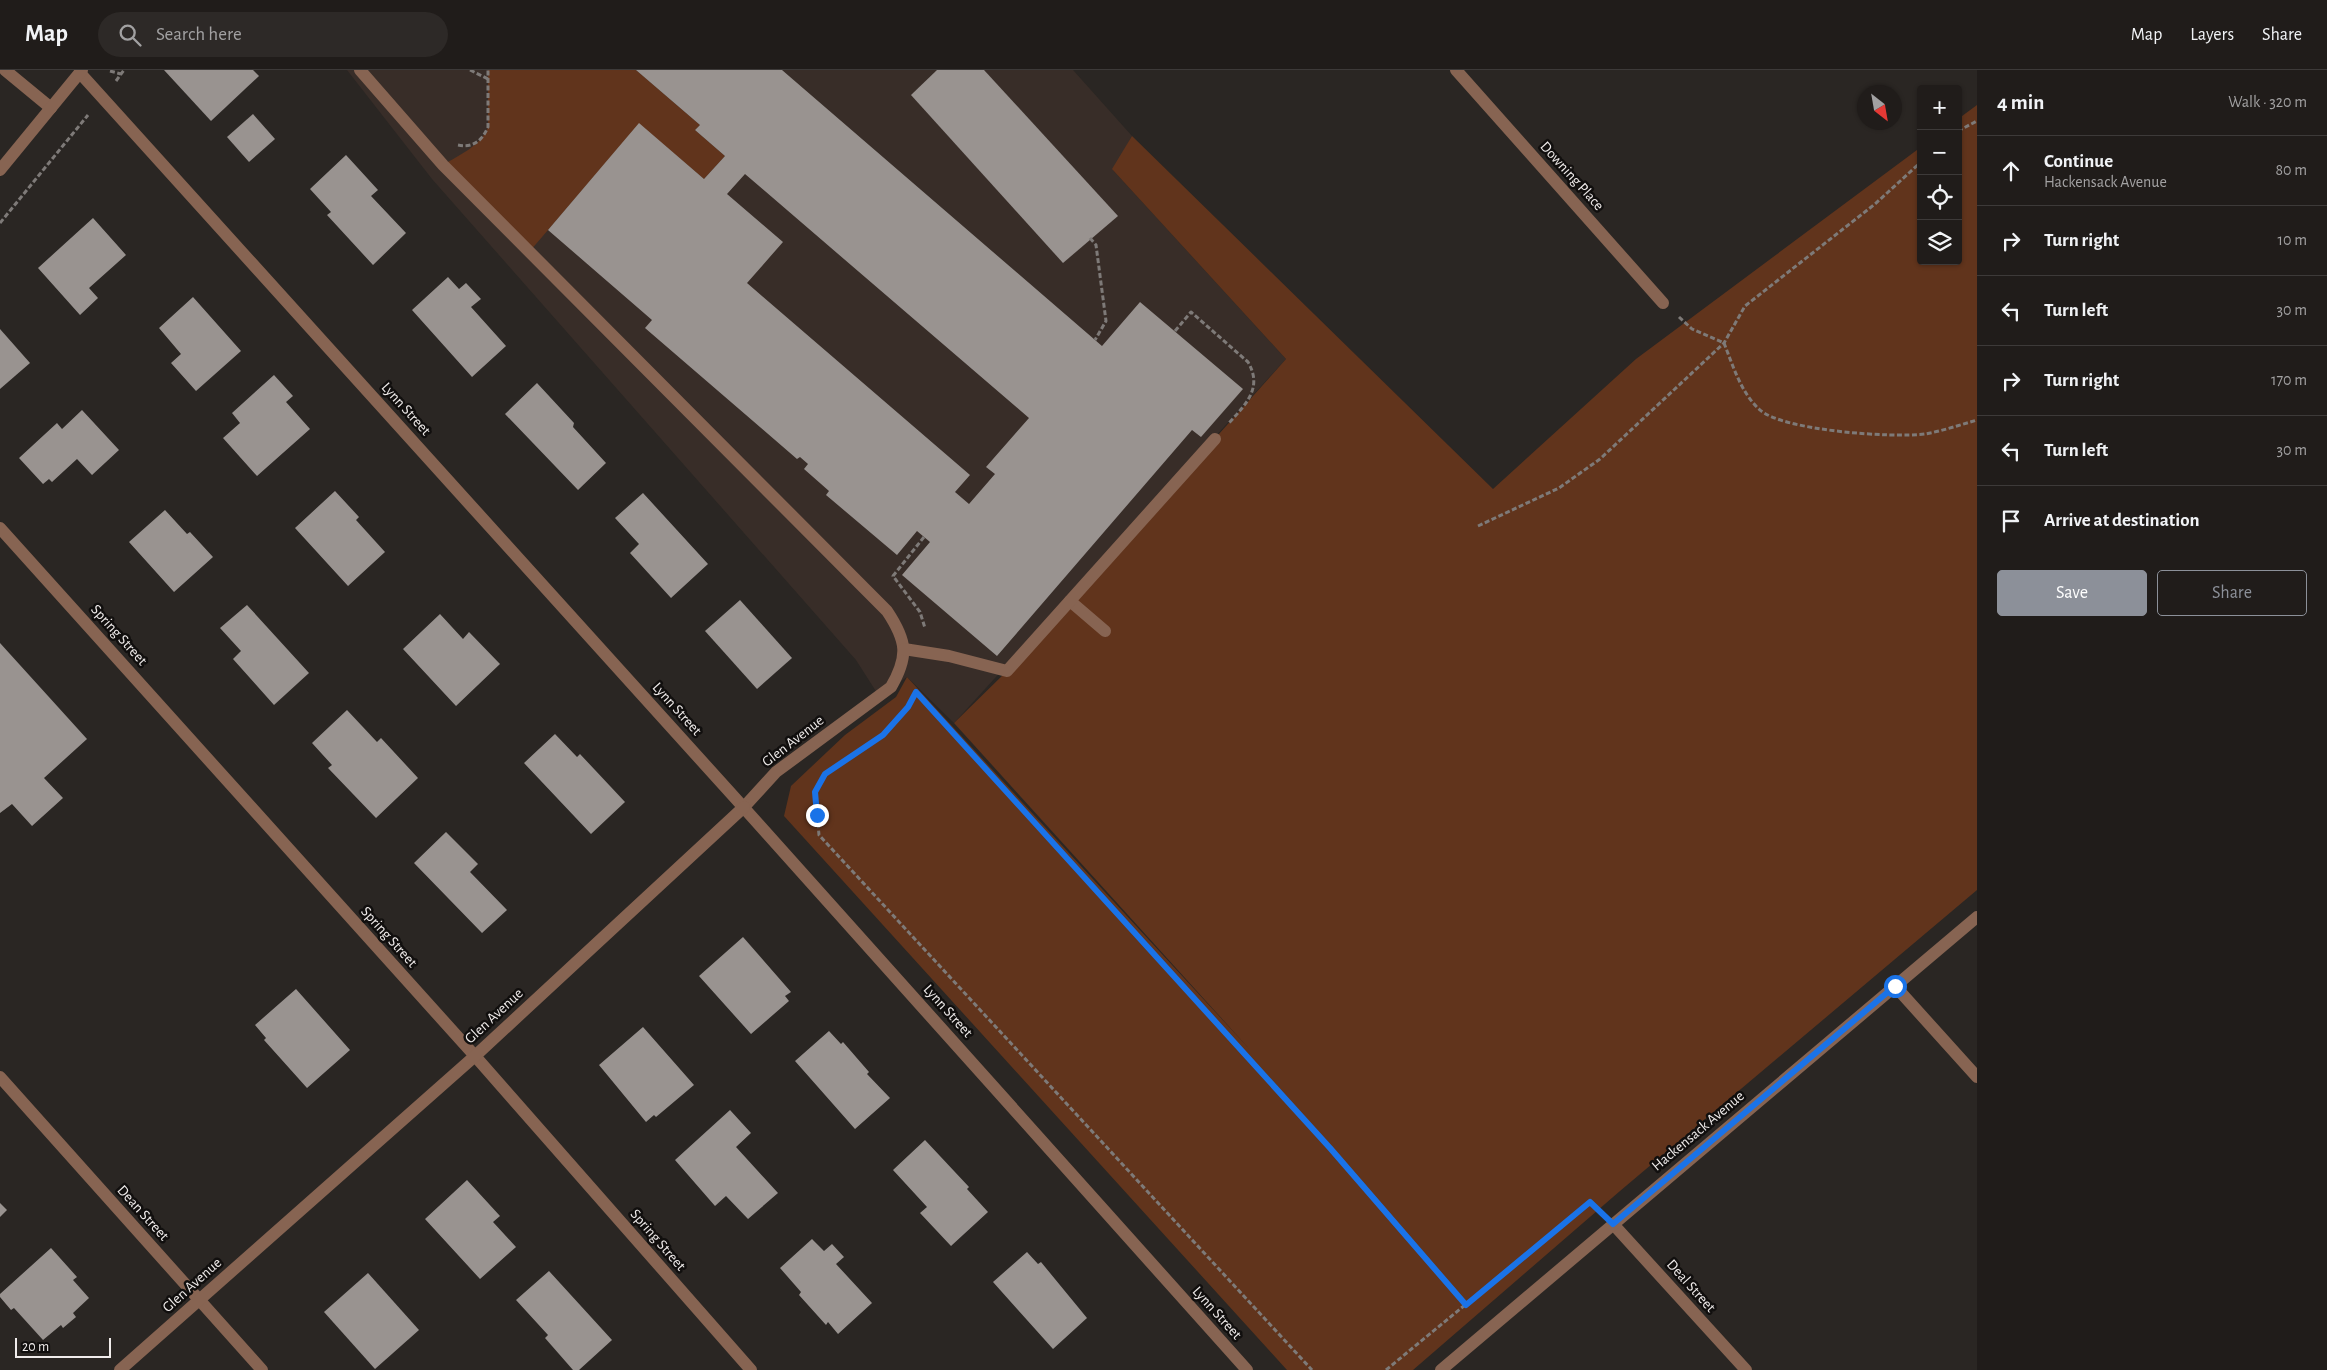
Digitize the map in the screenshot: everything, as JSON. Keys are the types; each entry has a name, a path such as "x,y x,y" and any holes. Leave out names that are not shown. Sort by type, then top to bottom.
{"street":[{"path":"5,70 51,108"},
{"path":"360,70 443,165 887,611 899,628 904,649 949,656 1007,671 1215,439"},
{"name":"Downing Place","path":"1456,70 1663,303"},
{"path":"0,170 81,71"},
{"name":"Lynn Street","path":"81,71 102,97 744,807 1247,1370"},
{"name":"Spring Street","path":"0,528 475,1056 751,1370"},
{"path":"1070,601 1105,630"},
{"name":"Glen Avenue","path":"120,1370 475,1056 744,807 776,772 891,687 902,667 904,649"},
{"name":"Hackensack Avenue","path":"1441,1370 1977,917"},
{"path":"1895,986 1977,1077"},
{"name":"Dean Street","path":"0,1077 262,1370"},
{"name":"Deal Street","path":"1613,1224 1746,1370"}],"path":[{"path":"107,70 123,72"},
{"path":"470,70 488,79"},
{"path":"455,144 470,146 479,142 485,136 488,127 488,70"},
{"path":"0,223 123,72"},
{"path":"1962,128 1977,121"},
{"path":"1478,526 1560,488 1600,459 1724,343 1745,306 1875,204 1917,166"},
{"path":"1090,238 1096,245 1106,321 1095,340"},
{"path":"1663,303 1692,329 1724,343 1739,382 1760,410 1774,418 1843,434 1925,434 1977,420"},
{"path":"1175,331 1191,312 1235,349 1248,362 1254,373 1250,399 1215,439"},
{"path":"924,537 893,576 920,612 926,634 924,670 908,707 883,735 825,774 815,792 820,835 1312,1370"},
{"path":"916,692 1330,1148 1466,1305"},
{"path":"1386,1370 1590,1202 1613,1224"}],"shaded area":[{"path":"347,70 1073,70 1132,136 1113,170 1286,359 954,723 907,677 879,696 856,660 432,179"},
{"path":"488,70 636,70 700,125 695,130 725,156 704,179 639,124 530,251 443,165 475,145 485,134 488,127"},
{"path":"1977,105 1977,890 1620,1191 1413,1370 1287,1370 784,816 791,786 845,735 896,697 907,677 1253,1053 954,723 1007,671 1286,359 1112,169 1132,136 1493,489 1636,359 1917,150 1917,265 1962,265 1962,116"}],"building":[{"path":"164,70 253,70 259,76 211,121"},
{"path":"636,70 782,70 1102,346 1140,302 1243,389 1201,437 1192,430 997,656 902,575 930,542 917,531 897,555 826,495 829,491 804,469 808,464 800,457 797,459 645,328 652,320 548,230 639,123 704,179 725,156 695,130 700,125","holes":["745,174 1029,418 986,467 995,474 969,504 955,492 970,475 747,283 783,242 727,194"]},
{"path":"937,70 984,70 1118,216 1063,263 911,95"},
{"path":"253,114 275,139 249,162 227,137"},
{"path":"346,155 378,190 371,196 406,233 373,265 327,215 331,212 310,189"},
{"path":"93,218 126,255 89,288 98,298 80,315 38,268"},
{"path":"448,277 459,289 466,283 481,299 471,307 506,346 472,377 412,310"},
{"path":"193,297 241,351 196,391 171,363 181,354 159,328"},
{"path":"0,329 30,363 0,389"},
{"path":"274,375 293,396 286,402 310,429 257,476 223,438 240,423 232,413"},
{"path":"537,383 574,423 573,427 606,463 578,490 505,414"},
{"path":"82,410 119,450 92,475 77,459 52,482 49,479 43,484 19,458 57,423 62,429"},
{"path":"335,491 359,517 356,520 385,552 348,586 295,528"},
{"path":"643,493 708,564 671,598 630,553 639,544 615,518"},
{"path":"165,510 187,534 190,532 213,557 174,592 129,542"},
{"path":"740,600 792,658 757,689 705,631"},
{"path":"247,605 309,673 274,705 233,659 241,651 220,628"},
{"path":"440,614 463,639 469,632 500,664 456,706 403,649"},
{"path":"0,643 87,739 44,778 63,798 32,826 12,804 0,813"},
{"path":"347,710 377,742 381,738 418,778 376,818 328,768 332,765 312,743"},
{"path":"555,734 577,757 580,754 625,802 591,834 524,763"},
{"path":"446,832 478,864 470,872 507,910 482,933 414,863"},
{"path":"743,937 791,992 785,996 789,1001 751,1034 699,976"},
{"path":"296,989 350,1050 307,1088 264,1040 266,1038 255,1025"},
{"path":"643,1027 694,1085 656,1117 654,1115 646,1122 599,1065"},
{"path":"829,1031 841,1044 843,1042 869,1072 867,1074 890,1098 855,1129 795,1061"},
{"path":"730,1110 751,1133 736,1147 778,1193 748,1219 726,1196 715,1206 675,1160"},
{"path":"925,1140 969,1187 967,1189 988,1212 951,1246 920,1213 927,1207 893,1170"},
{"path":"467,1180 500,1216 493,1222 516,1247 480,1279 425,1219"},
{"path":"0,1203 7,1210 0,1217"},
{"path":"812,1239 824,1251 832,1244 844,1257 836,1264 872,1303 838,1334 828,1322 826,1325 799,1295 801,1292 780,1268"},
{"path":"51,1248 77,1277 73,1280 89,1298 73,1313 76,1317 63,1328 61,1325 43,1340 14,1308 11,1310 0,1297 0,1294"},
{"path":"1027,1252 1038,1264 1041,1262 1087,1318 1053,1349 993,1282"},
{"path":"549,1271 612,1340 579,1370 573,1370 545,1338 548,1335 516,1300"},
{"path":"368,1273 419,1330 375,1369 324,1312"}],"route":[{"path":"817,815 815,792 825,774 883,735 908,707 916,692 1330,1148 1466,1305 1590,1202 1613,1224 1895,986"}]}
